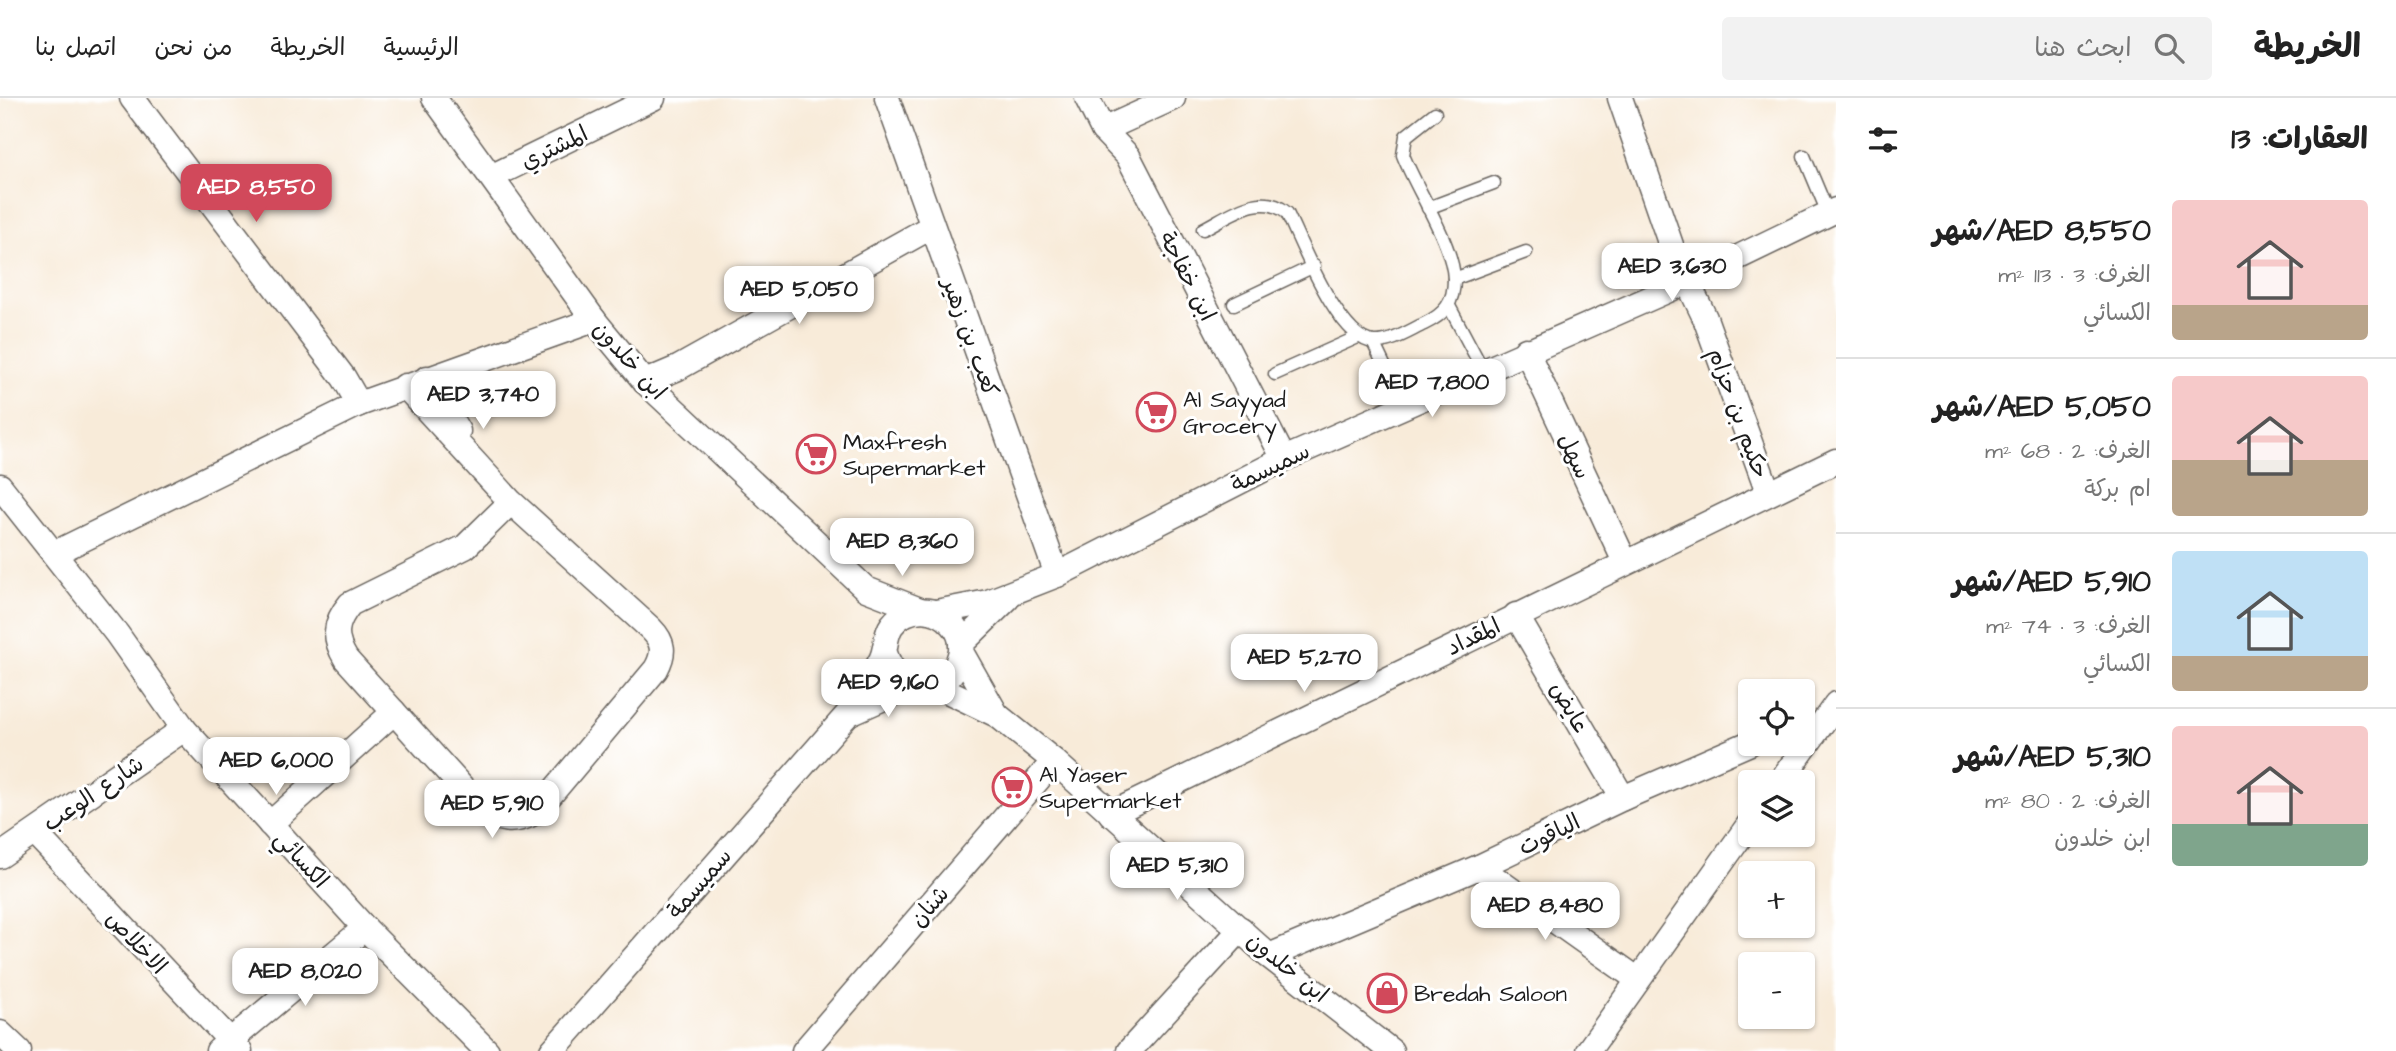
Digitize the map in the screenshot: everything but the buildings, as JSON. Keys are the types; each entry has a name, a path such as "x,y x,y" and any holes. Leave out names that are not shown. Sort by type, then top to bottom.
{"street":[{"path":"132,98 344,378 359,404"},
{"name":"ابن خلدون","path":"434,98 493,176 594,320 645,382 866,589 928,611"},
{"name":"المشتري","path":"493,176 653,98"},
{"name":"كعب بن زهير","path":"887,98 1057,575"},
{"name":"ابن خفاجة","path":"1087,98 1103,130 1128,156 1284,459"},
{"path":"1103,130 1173,98"},
{"name":"حكيم بن حزام","path":"1620,98 1673,251 1705,318 1768,492"},
{"name":"سميسمة","path":"928,611 1013,594 1057,575 1284,459 1526,350 1688,282 1832,212"},
{"path":"645,382 678,368 931,227"},
{"path":"55,553 359,404 594,320"},
{"name":"سهل","path":"1526,350 1625,562"},
{"path":"416,382 474,463 511,502 659,637 662,659 536,812 522,820 499,819 480,807 338,646 335,631 340,616 350,604 465,547 511,502"},
{"name":"المقداد","path":"1111,814 1836,461"},
{"name":"الكسائي","path":"0,486 55,553 184,729 365,928 487,1051"},
{"name":"ابن خلدون","path":"866,589 886,646"},
{"name":"سميسمة","path":"961,648 1013,594"},
{"path":"928,611 957,631 961,648 957,666 948,677 924,685 899,678 890,667 886,646 893,624 905,614 928,611"},
{"name":"عايض","path":"1516,615 1623,798"},
{"name":"سميسمة","path":"552,1051 847,715 886,646"},
{"name":"ابن خلدون","path":"961,648 997,715"},
{"name":"ابن خلدون","path":"924,685 997,715 1054,761 1269,956 1382,1048"},
{"name":"سميسمة","path":"847,715 924,685"},
{"path":"1815,714 1835,705"},
{"path":"1789,770 1835,705"},
{"path":"270,824 394,712"},
{"name":"شارع الوعب","path":"0,855 184,729"},
{"name":"الياقوت","path":"1269,956 1479,867 1623,798 1738,748"},
{"name":"شنان","path":"804,1051 1054,761"},
{"name":"الاخلاص","path":"34,833 229,1048"},
{"path":"1588,1051 1738,840"},
{"path":"1479,867 1637,979"},
{"path":"229,1048 365,928"},
{"path":"1129,1051 1241,929"},
{"path":"0,1033 19,1051"}],"lane":[{"path":"1203,229 1250,205 1271,203 1287,214 1339,317 1357,337 1373,342 1388,340 1442,316 1449,306 1454,279 1452,265 1429,208 1407,164 1404,145 1412,128 1435,113"},
{"path":"1804,156 1832,212"},
{"path":"1429,208 1494,183"},
{"path":"1454,279 1526,251"},
{"path":"1234,304 1314,266"},
{"path":"1449,306 1483,370"},
{"path":"1275,374 1357,337"},
{"path":"1373,342 1404,407"}],"place":[{"name":"Al Sayyad Grocery","path":"1156,412"},
{"name":"Maxfresh Supermarket","path":"816,454"},
{"name":"Al Yaser Supermarket","path":"1012,787"},
{"name":"Bredah Saloon","path":"1387,993"}]}
